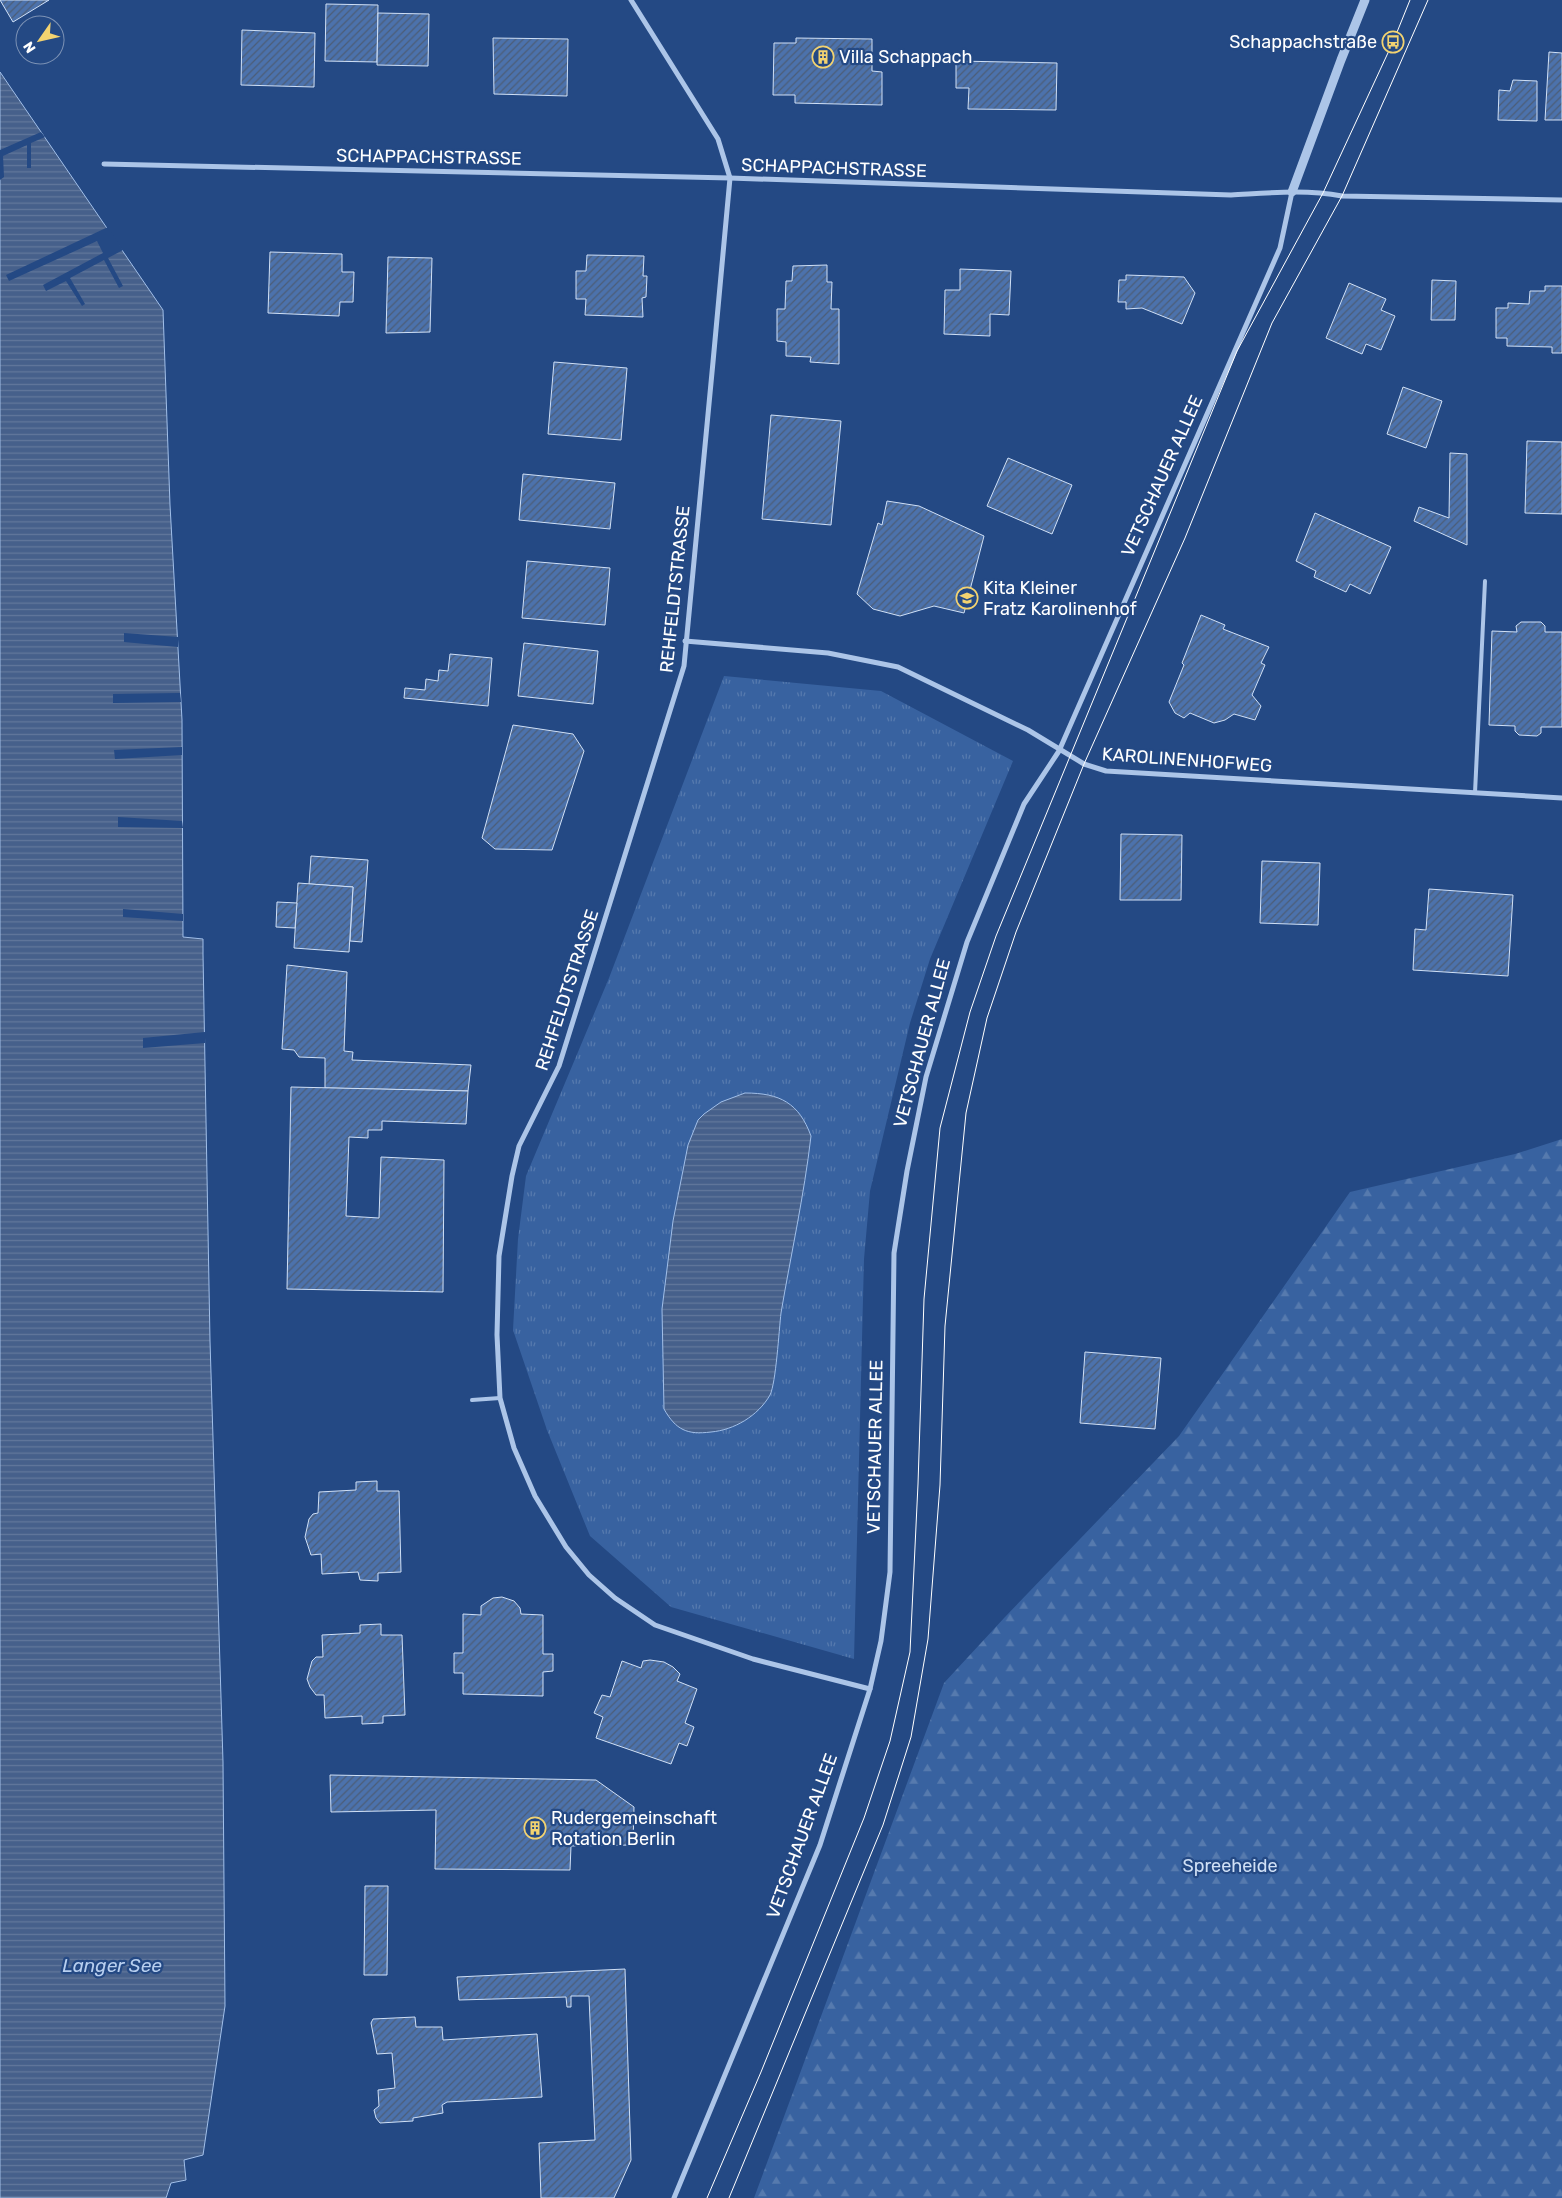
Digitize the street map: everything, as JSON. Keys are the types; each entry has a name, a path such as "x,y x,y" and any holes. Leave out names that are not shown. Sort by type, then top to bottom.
{"street":[{"path":"632,0 718,139 730,178"},
{"name":"VETSCHAUER ALLEE","path":"674,2198 820,1845 870,1689 881,1641 890,1572 894,1252 926,1077 967,942 1024,804 1059,750 1280,248 1292,192 1341,60 1366,0"},
{"name":"SCHAPPACHSTRASSE","path":"104,164 730,178 1230,195 1292,192 1342,196 1562,200"},
{"name":"REHFELDTSTRASSE","path":"730,178 684,666 559,1066 540,1101 517,1154 498,1256 500,1398 514,1448 535,1496 566,1547 589,1575 615,1598 655,1625 753,1660 870,1689"},
{"name":"KAROLINENHOFWEG","path":"685,641 828,653 898,667 1028,730 1084,764 1106,771 1562,798"}],"lane":[{"path":"1476,793 1485,581"},
{"path":"472,1400 500,1398"}],"green space":[{"path":"724,676 881,691 1013,761 930,959 910,1023 870,1191 864,1259 854,1659 671,1607 590,1536 547,1430 513,1330 518,1239 526,1176 609,978"},
{"name":"Spreeheide","path":"1562,1139 1562,2198 754,2198 944,1683 1179,1436 1350,1192 1515,1154"}],"water":[{"name":"Langer See","path":"0,72 163,310 170,505 182,720 183,937 203,939 210,1341 223,1762 225,2006 203,2155 184,2160 186,2180 171,2183 166,2198 0,2198"},
{"path":"745,1093 757,1093 778,1098 787,1102 801,1115 811,1136 808,1158 781,1313 776,1368 770,1395 765,1403 745,1421 720,1431 695,1433 683,1430 673,1422 664,1409 662,1309 673,1221 688,1145 698,1120 721,1102"}],"pier":[{"path":"41,132 45,137 31,143 31,168 27,168 27,145 3,156 4,177 0,180 0,150"},
{"path":"108,227 123,250 108,258 123,286 119,288 104,260 70,278 85,304 82,306 66,281 46,291 43,285 103,253 97,241 9,281 6,275"},
{"path":"124,633 178,637 178,647 124,642"},
{"path":"180,693 181,702 113,703 113,694"},
{"path":"182,747 182,755 115,759 114,750"},
{"path":"118,817 182,821 183,828 118,827"},
{"path":"123,909 183,914 183,921 123,917"},
{"path":"205,1032 205,1043 143,1048 143,1038"}],"building":[{"path":"0,0 49,0 24,15 15,15 15,21 13,22"},
{"path":"326,4 378,5 377,62 325,61"},
{"path":"378,13 429,14 428,66 377,65"},
{"path":"242,30 315,33 314,87 241,85"},
{"path":"493,38 568,39 567,96 494,94"},
{"name":"Villa Schappach","path":"796,38 872,39 872,71 882,72 882,105 795,103 795,95 773,95 774,43 796,43"},
{"path":"1549,52 1562,53 1562,120 1545,120"},
{"path":"956,61 1057,63 1056,110 968,109 969,88 956,88"},
{"path":"1513,80 1537,81 1537,121 1498,120 1499,90 1510,91"},
{"path":"270,252 342,254 342,272 354,272 353,302 340,302 339,316 268,313"},
{"path":"587,255 644,256 643,276 647,276 646,297 642,298 643,317 585,315 586,299 576,299 576,271 586,271"},
{"path":"388,257 432,258 430,332 386,333"},
{"path":"827,265 827,282 832,282 831,309 839,309 839,364 810,362 811,357 786,356 786,342 777,341 777,309 785,309 786,281 792,281 793,266"},
{"path":"960,269 1011,271 1009,315 990,314 990,336 944,334 945,290 960,290"},
{"path":"1126,275 1184,277 1195,293 1182,324 1142,308 1126,309 1126,302 1118,302 1119,280 1126,280"},
{"path":"1432,280 1456,281 1455,320 1431,320"},
{"path":"1349,283 1386,299 1381,310 1395,316 1381,350 1366,344 1362,354 1326,338"},
{"path":"1545,286 1562,286 1562,353 1552,353 1552,347 1507,346 1507,338 1496,338 1496,308 1508,308 1508,303 1529,304 1530,291 1545,291"},
{"path":"554,362 627,368 621,440 548,434"},
{"path":"1403,387 1442,401 1426,448 1387,434"},
{"path":"771,415 841,421 831,525 762,519"},
{"path":"1527,441 1562,442 1562,514 1525,513"},
{"path":"1450,453 1467,454 1467,545 1414,521 1419,507 1449,518"},
{"path":"1008,458 1072,485 1052,534 987,506"},
{"path":"523,474 615,483 610,529 519,520"},
{"path":"887,501 919,506 984,536 964,613 934,606 900,616 873,609 857,594 878,523 882,525"},
{"path":"1315,513 1391,547 1370,594 1350,584 1346,592 1314,577 1316,571 1296,561"},
{"path":"527,561 610,568 605,625 522,618"},
{"path":"1201,615 1225,625 1223,629 1269,647 1261,663 1265,665 1252,695 1261,706 1255,720 1234,714 1225,720 1214,723 1190,713 1184,718 1175,713 1169,702"},
{"path":"1521,622 1541,622 1545,626 1545,632 1562,632 1562,727 1541,727 1541,733 1537,736 1519,735 1515,731 1515,726 1489,725 1492,631 1517,632 1516,626"},
{"path":"524,643 598,651 593,704 518,696"},
{"path":"450,654 492,658 488,706 404,698 405,688 425,690 426,679 438,681 439,670 448,671"},
{"path":"513,725 573,734 584,751 552,850 495,849 482,838"},
{"path":"1121,834 1182,835 1181,900 1120,900"},
{"path":"311,856 368,860 362,942 350,941 353,887 309,884"},
{"path":"1262,861 1320,863 1318,925 1260,923"},
{"path":"298,883 353,887 349,952 294,948"},
{"path":"1429,889 1513,895 1508,976 1413,970 1415,929 1426,930"},
{"path":"277,902 297,903 295,928 276,927"},
{"path":"287,965 347,972 344,1051 353,1052 352,1060 471,1065 468,1091 325,1088 325,1058 299,1057 294,1050 282,1049"},
{"path":"291,1087 468,1091 466,1124 382,1121 382,1130 368,1130 368,1138 349,1137 346,1216 379,1218 381,1157 444,1160 443,1292 287,1289"},
{"path":"1085,1352 1161,1358 1155,1429 1080,1423"},
{"path":"377,1481 377,1491 399,1491 401,1572 378,1573 378,1581 360,1580 358,1572 322,1574 321,1554 311,1555 305,1537 309,1519 313,1514 318,1513 319,1492 356,1490 356,1482"},
{"path":"502,1597 514,1601 520,1608 521,1614 543,1615 543,1654 553,1654 553,1671 543,1672 543,1696 463,1694 463,1673 454,1673 454,1653 463,1653 463,1614 481,1615 481,1606 493,1598"},
{"path":"381,1624 381,1635 402,1635 405,1715 383,1716 383,1723 362,1724 362,1716 325,1718 324,1695 316,1695 307,1679 312,1661 316,1657 323,1657 322,1635 360,1633 360,1625"},
{"path":"622,1661 641,1668 643,1661 664,1662 673,1667 680,1674 677,1681 697,1689 685,1723 694,1727 687,1746 679,1743 671,1764 596,1738 603,1717 594,1713 602,1695 610,1697"},
{"name":"Rudergemeinschaft Rotation Berlin","path":"330,1775 596,1780 634,1807 633,1845 571,1846 570,1870 435,1869 436,1810 331,1812"},
{"path":"365,1886 388,1886 387,1975 364,1975"},
{"path":"625,1969 631,2160 614,2198 541,2198 539,2143 595,2140 589,1996 571,1996 571,2007 567,2007 566,1997 459,2000 457,1977"},
{"path":"415,2017 416,2027 442,2027 443,2040 537,2034 542,2097 447,2102 442,2105 443,2113 413,2118 413,2121 380,2123 376,2118 374,2110 379,2106 378,2090 395,2088 392,2053 377,2054 371,2023 373,2019"}],"tram line":[{"path":"707,2198 761,2072 864,1818 890,1741 910,1652 924,1299 940,1128 970,1012 996,936 1237,351 1323,193 1393,42 1410,0"},
{"path":"729,2198 883,1825 911,1737 928,1639 940,1485 945,1326 966,1113 987,1018 1016,932 1084,764 1185,538 1272,323 1342,196 1428,0"}],"place":[{"name":"Schappachstraße","path":"1393,42"},
{"name":"Villa Schappach","path":"823,57"},
{"name":"Kita Kleiner Fratz Karolinenhof","path":"967,598"},
{"name":"Rudergemeinschaft Rotation Berlin","path":"535,1828"}]}
